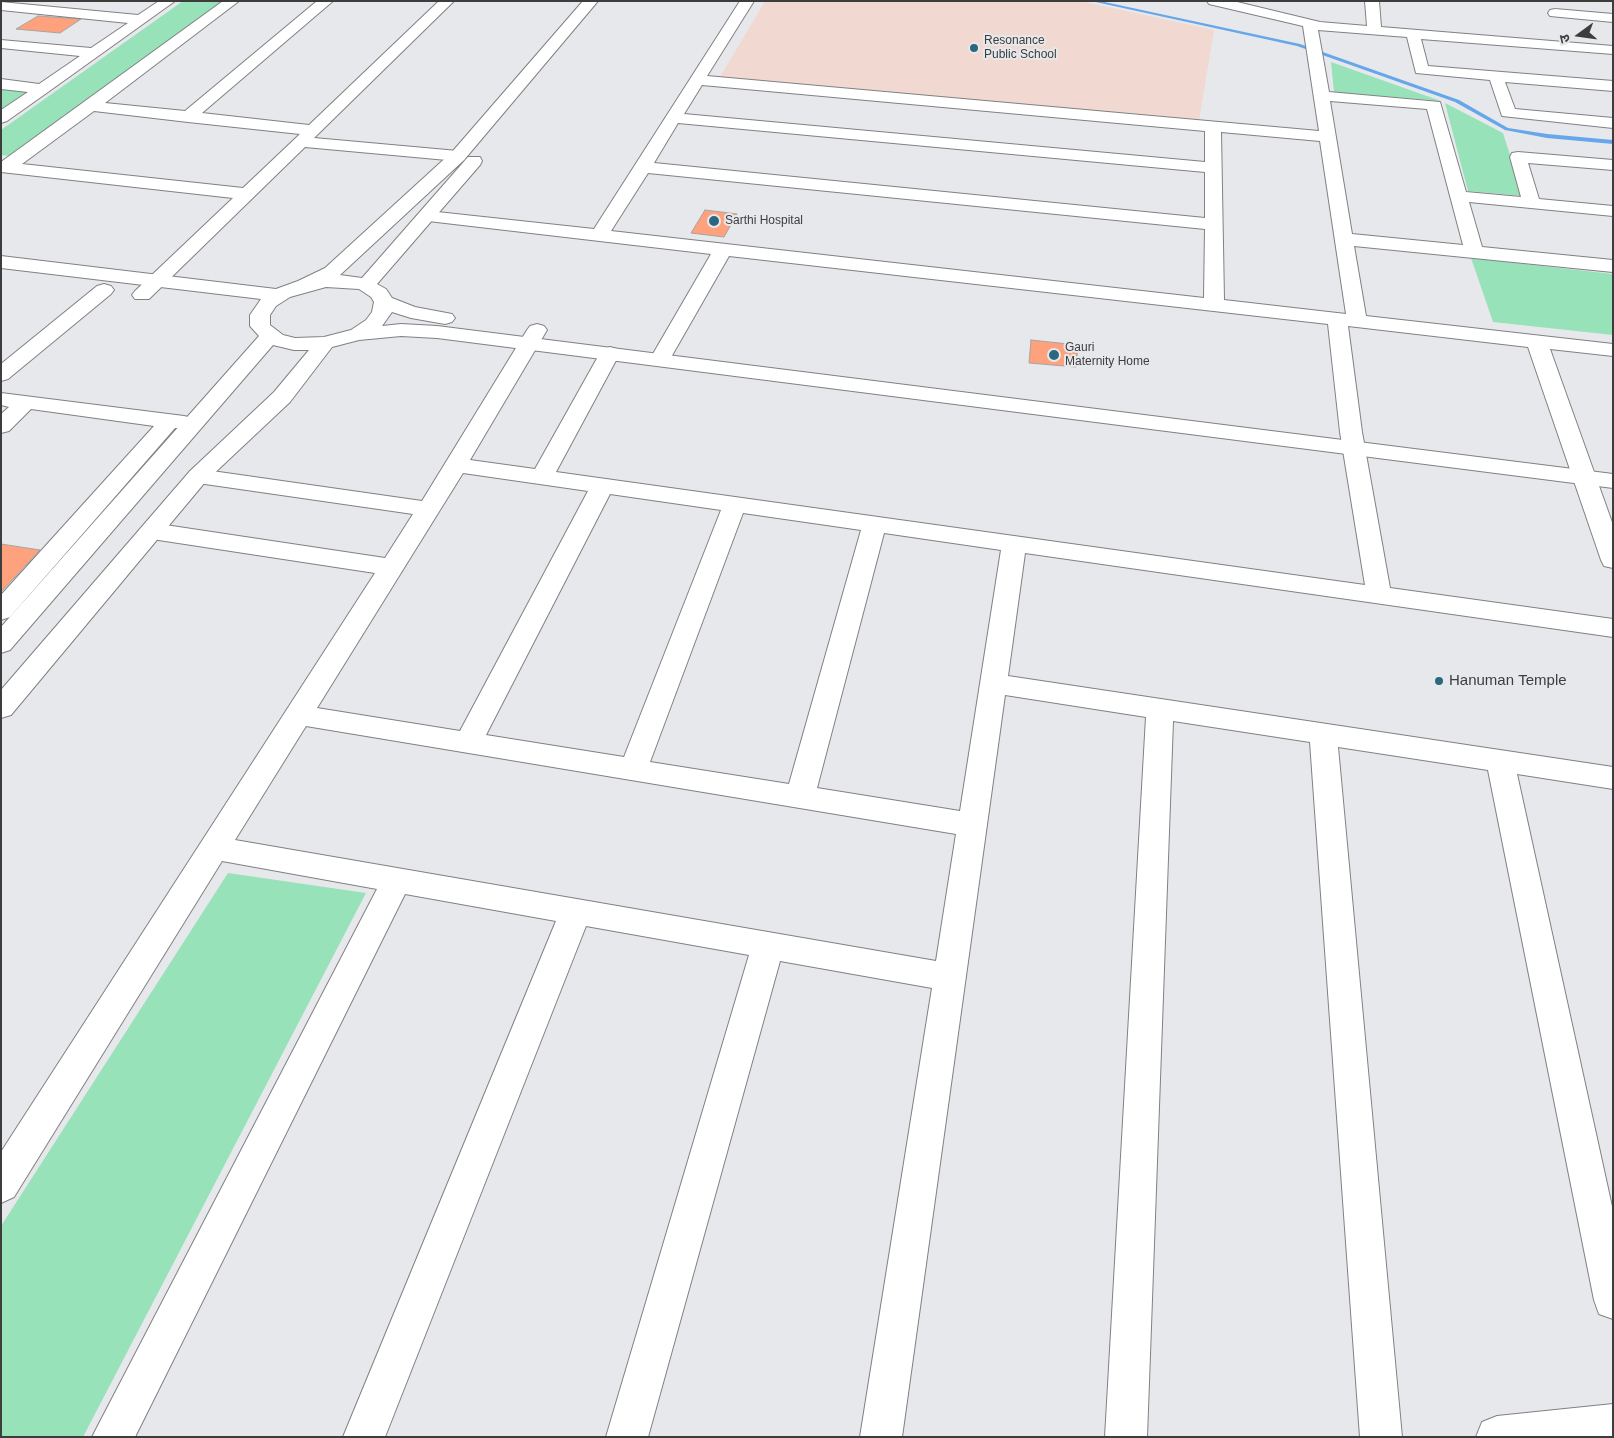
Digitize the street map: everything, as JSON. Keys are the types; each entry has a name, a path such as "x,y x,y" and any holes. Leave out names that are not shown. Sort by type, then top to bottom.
{"street":[{"path":"1,118 168,1"},
{"path":"5,167 91,106 232,1"},
{"path":"188,117 326,1"},
{"path":"142,295 447,1"},
{"path":"260,315 268,302 279,295 332,272 458,156 591,1"},
{"path":"366,285 428,216 608,1"},
{"path":"600,235 747,1"},
{"path":"1214,1 1310,23 1613,50"},
{"path":"1372,1 1374,30"},
{"path":"1,6 142,20"},
{"path":"1565,46 1553,7 1613,18"},
{"path":"1310,23 1344,239 1352,440 1379,595"},
{"path":"1413,33 1422,70 1613,86"},
{"path":"1,44 94,53"},
{"path":"1496,76 1532,203"},
{"path":"697,80 1328,136"},
{"path":"1,84 43,89"},
{"path":"1322,96 1434,105 1474,252"},
{"path":"91,106 312,130"},
{"path":"1508,113 1613,123"},
{"path":"673,118 1213,168"},
{"path":"1213,126 1214,305"},
{"path":"300,142 458,156"},
{"path":"1518,157 1613,165"},
{"path":"5,167 246,194"},
{"path":"643,167 1213,224"},
{"path":"1458,196 1613,211"},
{"path":"428,216 1613,350"},
{"path":"1344,239 1613,266"},
{"path":"664,352 723,249"},
{"path":"1,262 279,295"},
{"path":"1,277 259,310 260,326 270,336 294,344 325,343 358,334 414,330 533,336 1580,469 1613,481"},
{"path":"305,284 349,281 366,285 379,293 384,302 382,313 373,324 358,334"},
{"path":"1,375 104,290"},
{"path":"384,302 411,312 610,353 664,352"},
{"path":"1,644 270,336"},
{"path":"1,1184 456,465 533,336"},
{"path":"1537,342 1613,560"},
{"path":"1,708 198,476 282,396 325,343"},
{"path":"542,477 610,353"},
{"path":"1,399 193,424"},
{"path":"1,426 27,402"},
{"path":"1,611 170,421"},
{"path":"456,465 1613,628"},
{"path":"1580,469 1613,465"},
{"path":"198,476 428,509"},
{"path":"468,743 603,486"},
{"path":"633,770 735,504"},
{"path":"800,797 874,524"},
{"path":"152,531 391,568"},
{"path":"881,1437 1014,544"},
{"path":"994,684 1613,778"},
{"path":"1126,1437 1160,709"},
{"path":"298,715 972,825"},
{"path":"1323,734 1381,1437"},
{"path":"1500,761 1613,1300"},
{"path":"214,848 950,977"},
{"path":"113,1437 398,880"},
{"path":"364,1437 576,911"},
{"path":"628,1437 768,945"},
{"path":"1497,1437 1613,1424"}],"shaded area":[{"name":"Resonance Public School","path":"765,1 1080,1 1214,30 1199,121 720,77"}],"green space":[{"path":"183,1 223,1 9,156 1,155 1,130"},
{"path":"1331,62 1441,101 1334,92"},
{"path":"1,89 27,92 1,109"},
{"path":"1445,103 1503,133 1523,196 1468,191"},
{"path":"1471,258 1613,274 1613,335 1493,322"},
{"path":"228,873 366,893 83,1437 1,1437 1,1226"}],"building":[{"path":"38,16 81,19 60,33 16,29"},
{"path":"705,210 737,214 724,237 691,233"},
{"path":"1031,340 1078,345 1076,367 1029,363"},
{"path":"1,544 40,550 1,592"}],"waterway":[{"path":"1093,1 1298,45 1457,101 1507,129 1547,136 1613,142"}],"place":[{"name":"Resonance Public School","path":"974,48"},
{"name":"Sarthi Hospital","path":"714,221"},
{"name":"Gauri Maternity Home","path":"1054,355"},
{"name":"Hanuman Temple","path":"1439,681"}]}
